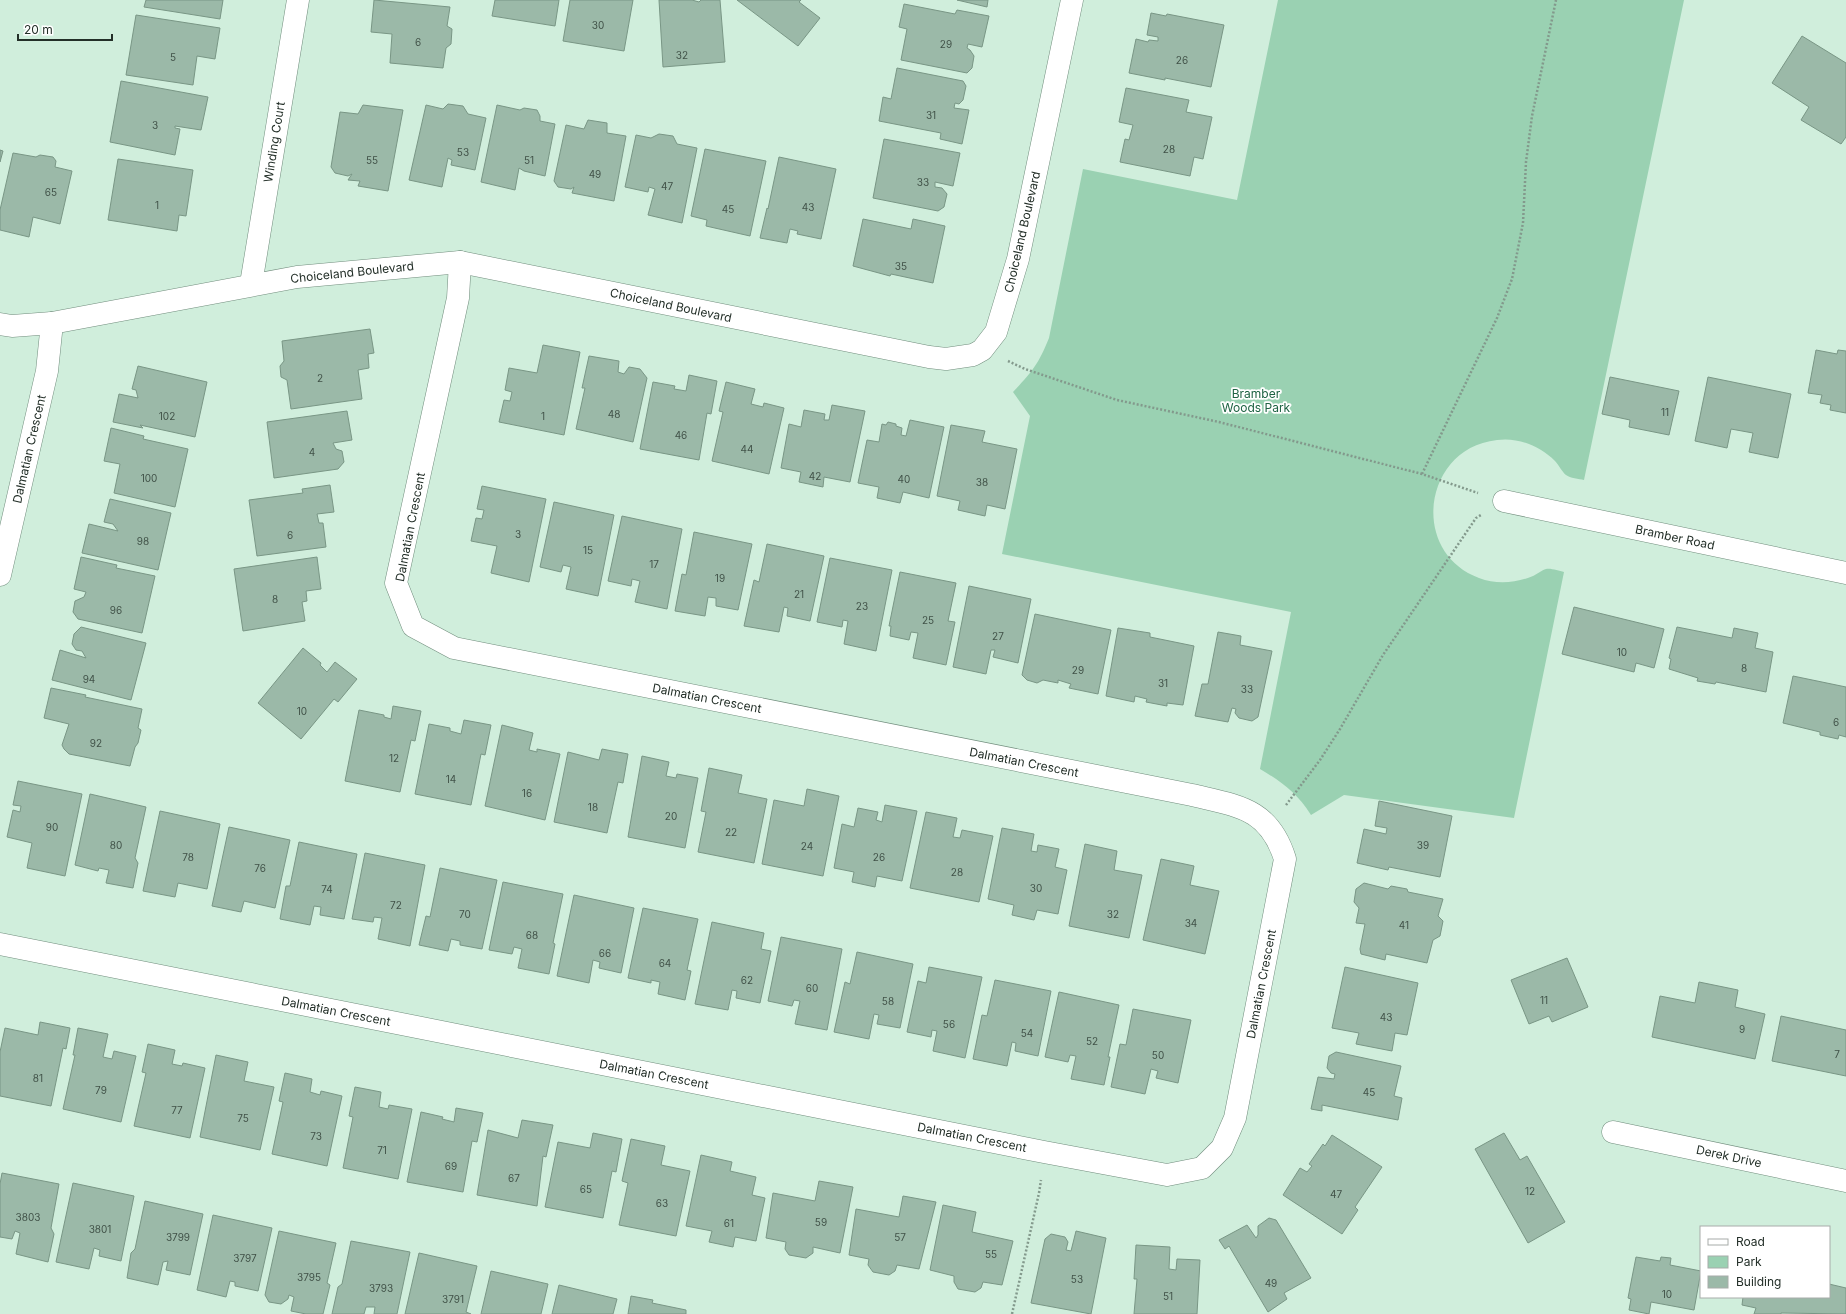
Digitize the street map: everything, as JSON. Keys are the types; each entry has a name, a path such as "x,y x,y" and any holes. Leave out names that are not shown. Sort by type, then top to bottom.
{"street":[{"name":"Winding Court","path":"251,284 298,0"},
{"name":"Choiceland Boulevard","path":"0,324 12,326 52,323 251,284 296,277 460,262 929,357 946,359 963,357 982,350 996,332 1018,259 1072,0"},
{"name":"Dalmatian Crescent","path":"0,944 1044,1152 1167,1175 1202,1168 1222,1148 1235,1118 1285,859 1276,836 1263,820 1251,812 1233,804 454,648 413,626 396,583 458,298 460,262"},
{"name":"Dalmatian Crescent","path":"0,574 47,371 52,323"},
{"name":"Bramber Road","path":"1504,501 1846,573"},
{"name":"Derek Drive","path":"1613,1132 1846,1181"}],"path":[{"path":"1422,474 1497,318 1512,279 1523,223 1526,162 1532,116 1556,0"},
{"path":"982,350 1025,369 1117,400 1218,422 1422,474 1504,501"},
{"path":"1293,795 1320,760 1340,729 1383,655 1476,518 1504,501"},
{"path":"1012,1314 1040,1193 1044,1152"}],"green space":[{"name":"Bramber Woods Park","path":"1278,0 1684,0 1584,480 1572,478 1566,475 1555,461 1536,447 1521,441 1505,439 1497,440 1472,447 1453,461 1440,480 1434,502 1434,525 1442,547 1457,565 1479,578 1493,582 1513,582 1533,576 1546,569 1564,572 1514,818 1344,795 1311,815 1295,794 1260,769 1291,612 1002,554 1030,416 1013,392 1034,368 1049,338 1083,169 1237,200"}],"building":[{"path":"146,0 223,0 220,19 144,7"},
{"path":"374,0 450,7 447,26 452,29 451,44 446,48 443,68 390,63 392,34 371,32"},
{"path":"495,0 559,0 555,26 492,16"},
{"path":"570,0 633,0 624,51 563,41"},
{"path":"659,0 692,0 699,2 701,0 720,0 725,62 663,67"},
{"path":"737,0 801,0 799,2 820,18 798,46"},
{"path":"957,0 988,0 987,7"},
{"path":"904,4 955,14 957,10 989,16 982,47 968,44 967,48 974,56 972,68 967,73 901,60 907,29 899,27"},
{"path":"1151,13 1166,16 1167,14 1224,25 1211,87 1129,73 1136,39 1148,42 1149,40 1158,41 1158,37 1147,35"},
{"path":"136,15 220,28 215,59 197,56 193,85 126,75"},
{"path":"1802,36 1846,63 1846,137 1841,144 1801,120 1809,107 1772,83"},
{"path":"897,68 963,81 966,86 963,100 959,104 955,103 954,108 969,110 962,144 940,139 941,133 879,121 883,97 891,99"},
{"path":"121,81 208,97 201,130 175,126 175,128 180,129 175,155 110,142"},
{"path":"1126,88 1189,100 1186,112 1212,117 1203,159 1194,157 1190,176 1120,162 1125,139 1129,140 1133,125 1119,122"},
{"path":"448,104 463,106 468,114 486,118 475,170 451,165 452,160 448,158 442,187 409,180 426,105 443,109"},
{"path":"363,105 403,110 388,191 358,186 360,181 348,180 352,174 348,176 335,173 331,167 340,112 358,114"},
{"path":"497,105 520,110 524,108 537,110 540,116 540,121 555,124 545,176 524,171 519,168 515,190 481,182"},
{"path":"588,120 607,123 607,133 626,136 614,201 572,193 574,187 571,189 558,187 554,181 566,125 584,129"},
{"path":"659,134 673,136 677,144 697,148 682,223 648,215 655,189 649,187 648,192 625,187 636,135 651,138"},
{"path":"884,139 960,153 953,186 935,182 935,187 942,188 947,194 944,207 938,211 873,198"},
{"path":"705,149 766,161 750,236 706,226 707,220 691,216"},
{"path":"0,150 3,151 0,162"},
{"path":"13,153 36,157 40,155 53,157 56,161 55,167 72,171 60,224 33,217 29,237 0,230 0,210"},
{"path":"779,157 836,169 821,239 797,234 798,231 790,229 787,243 760,238"},
{"path":"118,159 193,170 186,216 179,215 177,231 108,220"},
{"path":"863,219 911,229 913,219 945,226 933,283 891,274 890,276 853,266"},
{"path":"370,329 374,353 368,354 369,368 358,370 362,399 291,409 287,380 281,377 280,366 284,361 282,341"},
{"path":"543,345 580,352 564,435 499,422 504,400 510,401 512,392 505,390 509,368 537,373"},
{"path":"1816,350 1837,354 1838,350 1846,351 1846,413 1830,410 1831,405 1820,403 1822,395 1808,393"},
{"path":"589,356 619,361 618,372 624,374 629,367 640,369 647,378 633,442 576,429 585,388 582,388"},
{"path":"138,366 207,382 195,437 140,425 143,428 113,422 119,394 138,398 136,390 132,389"},
{"path":"689,375 717,381 711,414 707,413 699,460 640,449 653,382 675,386 674,389 686,391"},
{"path":"1610,377 1679,391 1669,435 1629,427 1630,420 1602,414"},
{"path":"1708,377 1791,394 1778,458 1749,452 1753,433 1731,429 1727,448 1695,441"},
{"path":"726,382 755,389 751,404 763,407 764,403 784,408 769,474 712,461 723,412 719,411"},
{"path":"832,405 865,411 850,482 824,477 823,487 799,482 801,472 781,468 789,424 801,427 804,410 825,414 824,420 829,420"},
{"path":"347,411 352,440 333,443 336,449 342,451 344,462 338,469 274,478 267,422"},
{"path":"910,420 944,427 929,498 903,492 900,503 877,498 879,487 858,483 867,440 879,442 882,424 886,425 888,422 896,424 896,426 902,428 901,435 906,436"},
{"path":"951,425 985,431 982,442 1017,449 1005,509 987,505 985,516 958,510 960,501 937,496"},
{"path":"111,428 144,436 143,439 188,449 175,507 114,493 120,464 104,461"},
{"path":"330,485 334,512 317,514 319,523 323,523 326,547 257,556 249,500 303,493 302,489"},
{"path":"482,486 546,499 529,582 491,573 497,546 471,541 476,518 482,519 484,510 477,509"},
{"path":"110,499 171,513 158,570 82,553 89,524 118,531 113,524 104,522"},
{"path":"554,502 614,515 598,596 566,589 571,567 563,565 561,572 540,567"},
{"path":"622,516 682,529 667,609 635,602 640,581 632,579 631,586 608,581"},
{"path":"694,532 752,544 738,610 716,606 716,598 708,597 705,616 675,611 682,574 686,575"},
{"path":"767,544 824,556 810,621 787,616 788,608 784,607 779,632 744,626 754,580 759,582"},
{"path":"81,557 117,565 116,568 155,576 142,633 78,619 73,612 75,601 84,597 86,592 74,589"},
{"path":"317,557 321,589 306,591 307,601 302,602 305,621 243,631 234,569"},
{"path":"830,558 892,570 876,651 844,644 848,621 843,620 842,627 817,622"},
{"path":"900,572 956,583 948,621 955,622 946,665 913,658 918,633 911,632 909,640 890,636 891,626 889,626"},
{"path":"969,586 1031,599 1018,663 993,657 995,650 991,650 986,674 953,667"},
{"path":"1574,607 1664,629 1654,668 1636,663 1634,672 1562,654"},
{"path":"1035,614 1111,630 1098,694 1069,688 1071,684 1058,680 1058,683 1043,680 1037,683 1027,680 1022,675"},
{"path":"81,627 146,643 131,700 52,680 60,650 86,658 82,651 76,650 72,644 74,634"},
{"path":"1677,627 1732,638 1734,628 1758,633 1755,648 1773,652 1766,692 1716,682 1715,684 1697,681 1698,678 1669,669 1671,659 1669,658"},
{"path":"1118,628 1150,633 1150,637 1194,646 1183,705 1167,703 1167,706 1146,702 1147,699 1135,696 1134,702 1106,696"},
{"path":"1218,632 1241,636 1240,645 1272,651 1258,717 1252,721 1239,718 1235,713 1236,709 1232,708 1228,722 1195,716 1202,684 1208,684"},
{"path":"303,648 321,663 320,665 327,672 335,662 357,679 338,702 334,699 301,739 258,703"},
{"path":"1793,676 1846,687 1846,737 1839,735 1838,739 1820,735 1820,732 1783,723"},
{"path":"51,688 142,709 138,728 141,730 130,766 69,754 62,745 69,724 44,718"},
{"path":"393,706 421,711 415,741 411,740 400,792 345,781 359,710 384,715 384,717 391,719"},
{"path":"464,720 491,725 485,755 481,754 471,805 415,794 429,724 450,728 450,731 461,734"},
{"path":"502,725 533,733 529,750 537,752 537,749 560,754 545,820 485,806"},
{"path":"602,749 628,754 623,783 618,782 607,833 554,822 568,752 599,760"},
{"path":"642,756 669,762 666,776 676,778 677,774 698,778 685,848 628,837"},
{"path":"709,768 742,775 738,793 767,799 754,863 698,852 706,812 701,811"},
{"path":"18,781 82,794 65,876 27,868 32,843 7,837 13,810 20,812 21,806 13,805"},
{"path":"807,789 839,796 823,876 762,864 774,800 804,806"},
{"path":"90,794 146,807 135,858 138,863 133,888 106,883 109,870 99,868 98,871 75,865"},
{"path":"1379,801 1452,816 1440,877 1389,867 1388,870 1357,863 1364,829 1386,834 1387,828 1375,826"},
{"path":"885,805 917,811 902,881 877,876 875,887 852,882 854,872 834,868 842,824 854,827 858,808 878,812 876,820 882,822"},
{"path":"160,811 220,824 207,889 178,883 175,897 143,891"},
{"path":"926,812 957,818 953,837 960,838 962,830 993,836 979,902 910,888"},
{"path":"229,827 290,840 275,908 244,901 241,912 212,906"},
{"path":"1002,828 1034,834 1031,851 1037,852 1038,845 1059,849 1055,867 1067,870 1058,914 1037,910 1034,920 1012,915 1014,905 988,899"},
{"path":"299,842 357,854 344,919 320,915 321,907 314,906 310,925 280,919 286,886 290,886"},
{"path":"1085,844 1117,851 1114,870 1142,875 1129,938 1069,926"},
{"path":"365,853 425,865 410,946 378,939 382,918 374,917 373,922 352,919"},
{"path":"1161,859 1194,866 1190,885 1219,891 1205,954 1143,940"},
{"path":"440,868 497,880 482,949 460,945 460,941 451,939 448,951 419,945 426,916 430,917"},
{"path":"503,882 563,894 553,943 555,944 549,974 518,968 522,949 514,947 512,954 489,950"},
{"path":"1364,883 1388,889 1391,886 1407,889 1408,892 1443,899 1438,916 1443,921 1440,936 1433,940 1427,963 1386,954 1385,960 1361,954 1360,949 1365,924 1356,923 1359,908 1354,902 1356,889"},
{"path":"574,895 634,908 621,973 599,968 600,962 593,960 589,983 557,976"},
{"path":"643,908 698,919 687,970 691,971 685,1000 658,994 660,982 651,980 651,983 628,978"},
{"path":"712,922 764,933 761,949 771,951 760,1003 736,998 737,991 732,990 728,1010 695,1004"},
{"path":"781,937 842,949 827,1030 795,1024 800,1001 794,1000 792,1006 768,1001"},
{"path":"857,952 913,964 900,1028 877,1024 879,1015 874,1014 869,1039 834,1032 845,982 850,984"},
{"path":"1567,958 1588,1007 1552,1022 1549,1016 1529,1024 1511,980"},
{"path":"929,967 982,977 965,1058 933,1051 937,1031 932,1030 931,1037 907,1032 918,981 926,983"},
{"path":"1345,967 1418,983 1407,1035 1395,1033 1392,1051 1356,1044 1359,1033 1332,1028"},
{"path":"995,980 1051,991 1038,1056 1015,1051 1016,1043 1012,1042 1007,1066 973,1059 982,1015 987,1016"},
{"path":"1699,982 1738,990 1735,1007 1765,1014 1755,1059 1652,1037 1660,996 1695,1003"},
{"path":"1059,992 1119,1005 1108,1057 1110,1057 1104,1085 1071,1079 1076,1056 1070,1055 1068,1062 1045,1057"},
{"path":"1133,1009 1191,1020 1178,1083 1156,1078 1158,1071 1151,1069 1145,1094 1111,1087 1120,1044 1126,1045"},
{"path":"1781,1016 1846,1030 1846,1076 1772,1061"},
{"path":"40,1022 70,1028 66,1049 63,1048 51,1106 0,1096 0,1052 5,1028 38,1035"},
{"path":"78,1028 108,1034 103,1057 112,1059 114,1051 136,1056 121,1122 63,1109 75,1055 73,1055"},
{"path":"148,1044 175,1050 172,1064 182,1066 183,1063 205,1068 190,1138 134,1126 146,1073 142,1072"},
{"path":"1336,1052 1401,1066 1394,1096 1402,1098 1398,1120 1322,1105 1322,1111 1311,1109 1318,1077 1334,1079 1335,1074 1331,1073 1327,1068 1329,1056"},
{"path":"216,1055 248,1062 244,1081 274,1087 260,1150 200,1137"},
{"path":"285,1073 312,1079 310,1092 320,1095 321,1091 342,1096 327,1166 272,1154 283,1102 279,1101"},
{"path":"355,1087 381,1092 379,1107 388,1109 389,1105 412,1109 398,1179 343,1168 353,1117 349,1116"},
{"path":"456,1108 483,1113 477,1142 472,1141 463,1192 407,1182 421,1112 443,1117 442,1119 454,1122"},
{"path":"522,1120 553,1125 546,1157 543,1156 537,1206 477,1195 488,1130 518,1138"},
{"path":"593,1133 622,1139 616,1172 612,1171 603,1218 545,1207 558,1142 590,1148"},
{"path":"1504,1133 1520,1160 1527,1156 1565,1222 1528,1243 1475,1149"},
{"path":"1332,1135 1382,1167 1355,1207 1358,1210 1342,1234 1283,1195 1300,1168 1307,1172 1312,1166 1309,1164 1323,1144 1325,1146"},
{"path":"631,1139 665,1146 661,1165 690,1171 676,1236 619,1225 628,1183 622,1181"},
{"path":"701,1155 732,1162 730,1171 756,1177 752,1195 765,1198 756,1241 735,1237 733,1247 709,1242 712,1231 686,1226"},
{"path":"2,1173 59,1184 51,1228 54,1234 48,1262 16,1254 20,1233 15,1231 12,1239 0,1237 0,1184"},
{"path":"819,1181 853,1187 840,1253 813,1247 813,1253 806,1258 789,1255 785,1249 786,1242 766,1238 773,1193 815,1201"},
{"path":"73,1183 134,1196 121,1261 99,1256 100,1250 94,1248 89,1269 56,1262"},
{"path":"903,1196 936,1202 919,1269 897,1265 895,1271 889,1275 873,1272 868,1265 869,1259 849,1255 856,1209 899,1217"},
{"path":"145,1201 203,1214 190,1275 166,1270 168,1261 163,1262 158,1285 127,1278 131,1253 135,1249"},
{"path":"943,1205 976,1212 972,1232 1013,1241 1002,1285 983,1282 981,1288 975,1292 958,1289 954,1282 954,1276 930,1270"},
{"path":"213,1215 272,1228 258,1291 235,1286 235,1282 230,1281 226,1297 197,1290"},
{"path":"1269,1218 1276,1220 1311,1278 1284,1293 1287,1299 1268,1312 1229,1246 1225,1249 1219,1240 1247,1225 1256,1238 1258,1235 1258,1226"},
{"path":"279,1231 336,1243 327,1283 330,1285 323,1314 306,1314 291,1311 294,1297 289,1295 288,1299 281,1304 269,1302 265,1295"},
{"path":"1076,1231 1106,1238 1091,1314 1031,1303 1045,1239 1051,1234 1065,1237 1068,1242 1066,1250 1071,1251"},
{"path":"351,1241 410,1252 397,1314 374,1314 375,1307 366,1307 364,1314 332,1314 338,1287 342,1284"},
{"path":"1136,1245 1170,1247 1169,1269 1176,1270 1177,1259 1200,1260 1197,1314 1134,1314 1137,1279 1134,1279"},
{"path":"419,1253 477,1266 466,1312 471,1314 405,1314"},
{"path":"1636,1257 1660,1261 1661,1257 1671,1258 1670,1265 1700,1271 1694,1310 1651,1302 1649,1314 1629,1310 1631,1299 1628,1298"},
{"path":"491,1271 548,1284 541,1314 481,1314"},
{"path":"1830,1284 1846,1288 1846,1314 1754,1314 1756,1308 1742,1305 1743,1298 1830,1298"},
{"path":"559,1285 617,1299 613,1314 552,1314"},
{"path":"631,1296 653,1300 652,1303 686,1310 686,1314 628,1314"}]}
